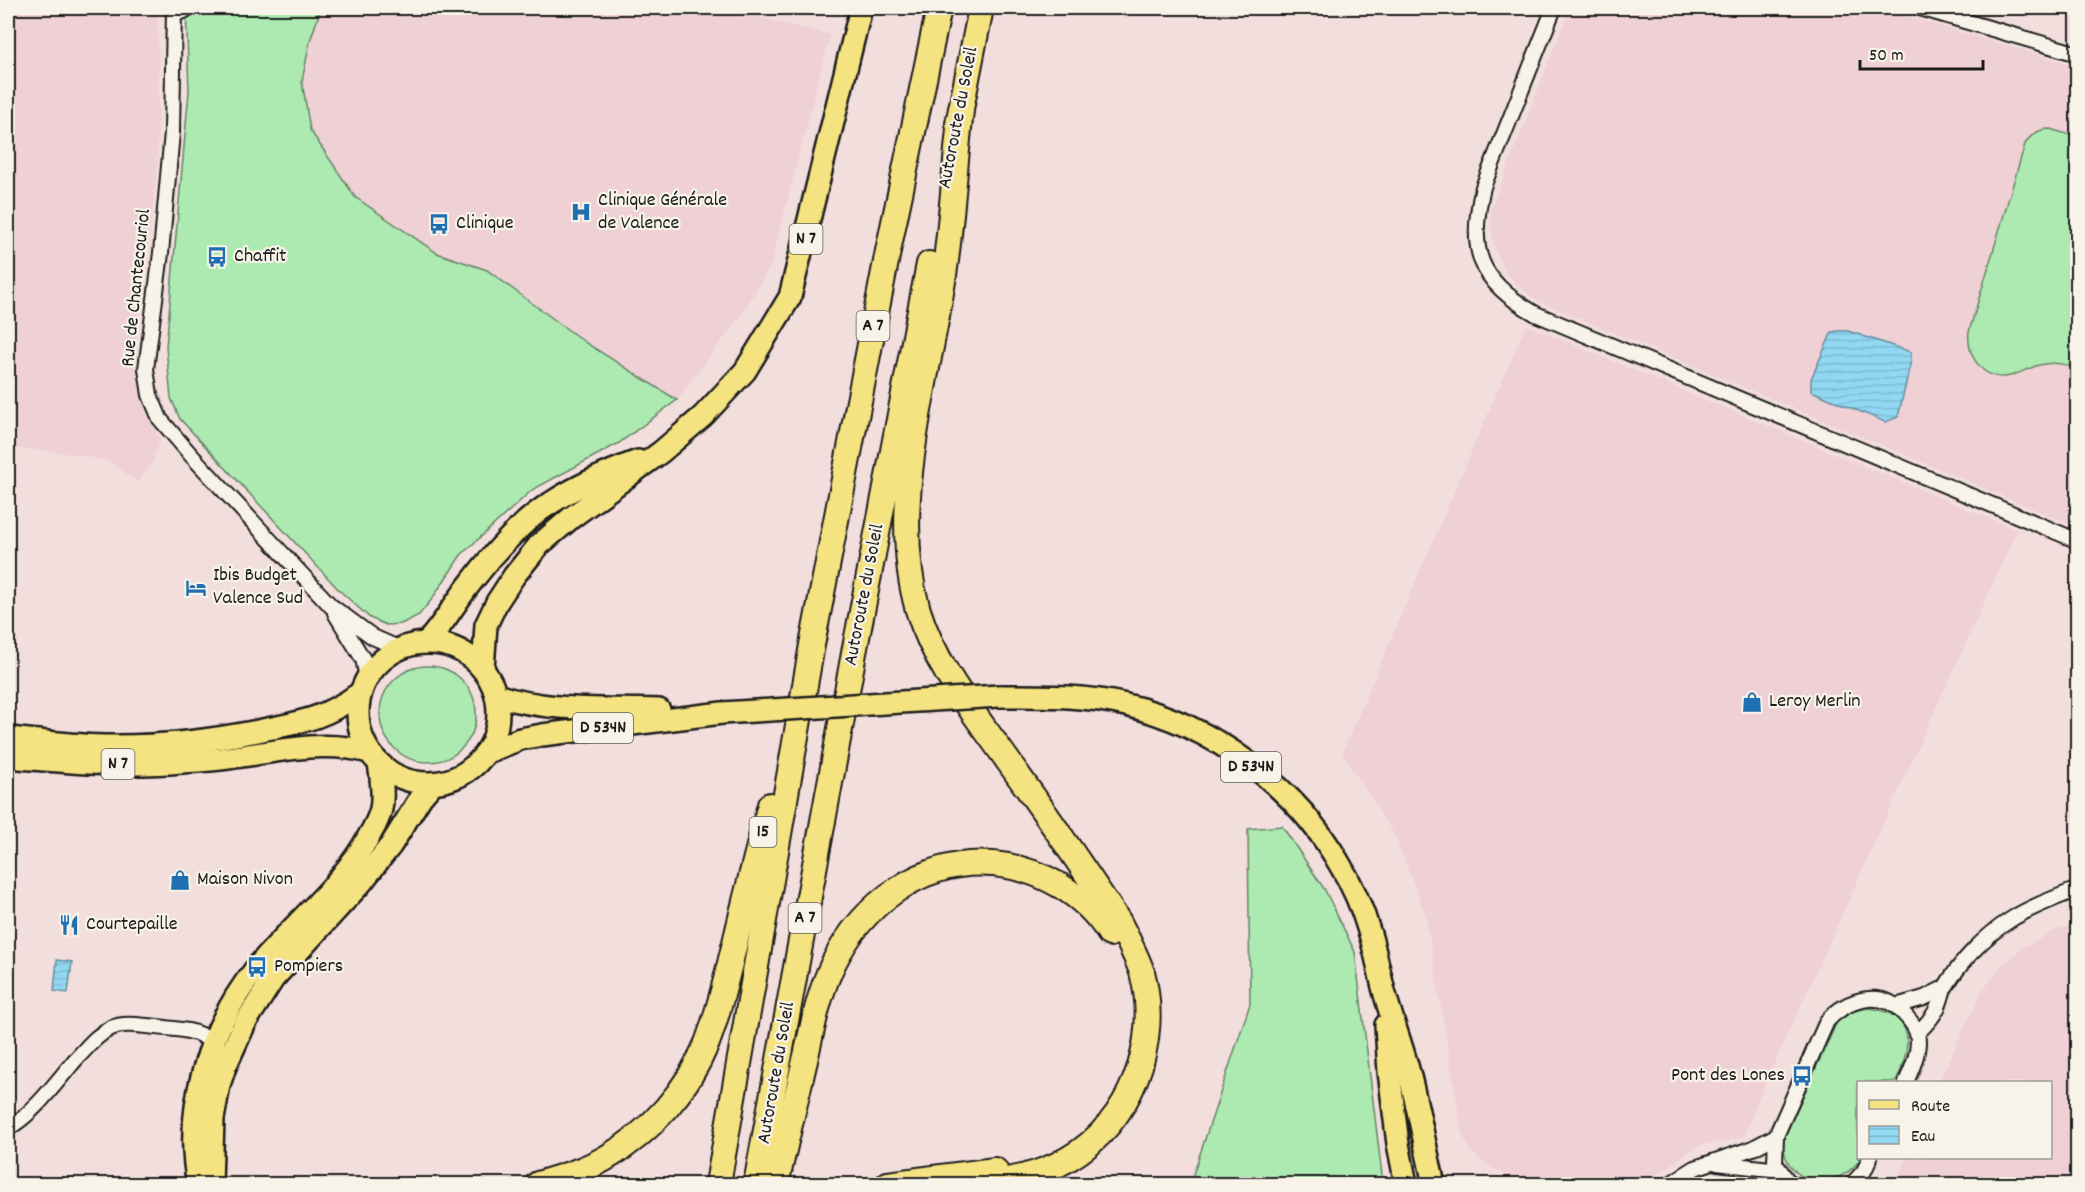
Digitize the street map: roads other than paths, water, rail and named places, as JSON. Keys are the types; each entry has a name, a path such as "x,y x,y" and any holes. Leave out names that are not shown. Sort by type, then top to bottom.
{"highway":[{"name":"Autoroute du Soleil","path":"718,1185 809,660 886,263 939,8"},
{"name":"Autoroute du Soleil","path":"756,1185 862,607 981,8"},
{"path":"960,110 945,268 914,442 908,507 909,554 918,609 942,664 1119,922 1142,972 1148,1010 1145,1047 1134,1084 1122,1108 1099,1136 1085,1148 1050,1168 1017,1178 976,1185"},
{"name":"15","path":"538,1185 596,1163 633,1139 665,1111 694,1069 707,1043 720,1005 756,858 809,660"},
{"path":"776,1185 819,999 833,964 844,945 873,908 901,886 920,876 935,870 961,865 987,863 1004,865 1048,879 1091,910 1106,928 1125,961 1135,1002 1136,1022 1131,1055 1121,1084 1096,1122 1083,1134 1057,1151 1004,1168 888,1185"}],"main road":[{"name":"N 7","path":"483,669 486,625 497,602 514,576 539,545 572,517 661,452 703,416 745,370 790,297 861,8"},
{"name":"N 7","path":"426,643 439,630 472,580 520,528 549,504 602,474 661,452"},
{"path":"211,1185 213,1119 219,1086 221,1048 228,1012 257,967 351,866 375,827 381,808 382,789 374,758 362,738 358,723 358,708 364,685 376,666 387,656 400,649 426,643 447,646 467,655 483,669 496,695 498,715 495,735 485,753 471,768 453,778 433,783 413,782 395,775 374,758"},
{"name":"N 7","path":"8,738 114,747 183,743 227,737 312,720 329,713 364,685"},
{"name":"D 534N","path":"496,695 547,706 722,713"},
{"name":"D 534N","path":"485,753 520,739 542,735 722,713 999,696 1079,698 1126,705 1169,719 1207,736 1269,780 1293,801 1320,832 1340,864 1370,932 1384,991 1408,1070 1434,1185"},
{"name":"N 7","path":"8,757 89,764 133,764 229,758 326,745 351,747 374,758"},
{"path":"198,1185 194,1167 197,1095 221,1048 245,1023 273,979 361,883 391,845 421,797 433,783"},
{"name":"D 534N","path":"1384,991 1389,1072 1398,1144 1406,1185"}],"street":[{"path":"174,11 184,11 188,8"},
{"path":"1554,8 1483,187 1477,213 1476,238 1483,264 1492,282 1513,301 1536,314 2078,541"},
{"path":"1920,8 2078,54"},
{"name":"Rue de Chantecouriol","path":"174,11 172,133 161,253 146,369 150,395 160,419 331,606 373,637 400,649"},
{"name":"Rue de Chantecouriol","path":"331,606 363,659 364,685"},
{"path":"1917,1033 1939,1006 1944,988 1981,943 2010,920 2078,889"},
{"path":"1896,1006 1924,998 1944,988"},
{"path":"1793,1185 1779,1170 1774,1156 1776,1136 1827,1021 1836,1011 1858,1000 1873,999 1887,1001 1896,1006 1909,1019 1917,1033 1915,1059 1906,1081"},
{"path":"8,1128 43,1097 99,1035 112,1028 139,1025 192,1032 206,1037 221,1048"},
{"path":"1670,1185 1695,1168 1753,1148 1776,1136"},
{"path":"1852,1185 1865,1178 1870,1159"},
{"path":"1712,1162 1779,1170"}],"water":[{"path":"1848,331 1911,352 1911,362 1898,417 1885,422 1811,391 1811,379 1832,332"},
{"path":"57,960 72,962 68,993 54,991"}],"place":[{"name":"Clinique Générale de Valence","path":"581,212"},
{"name":"Clinique","path":"439,224"},
{"name":"Chaffit","path":"217,257"},
{"name":"Ibis Budget Valence Sud","path":"196,588"},
{"name":"Leroy Merlin","path":"1752,702"},
{"name":"Maison Nivon","path":"180,880"},
{"name":"Courtepaille","path":"69,925"},
{"name":"Pompiers","path":"257,967"},
{"name":"Pont des Lones","path":"1802,1076"}]}
